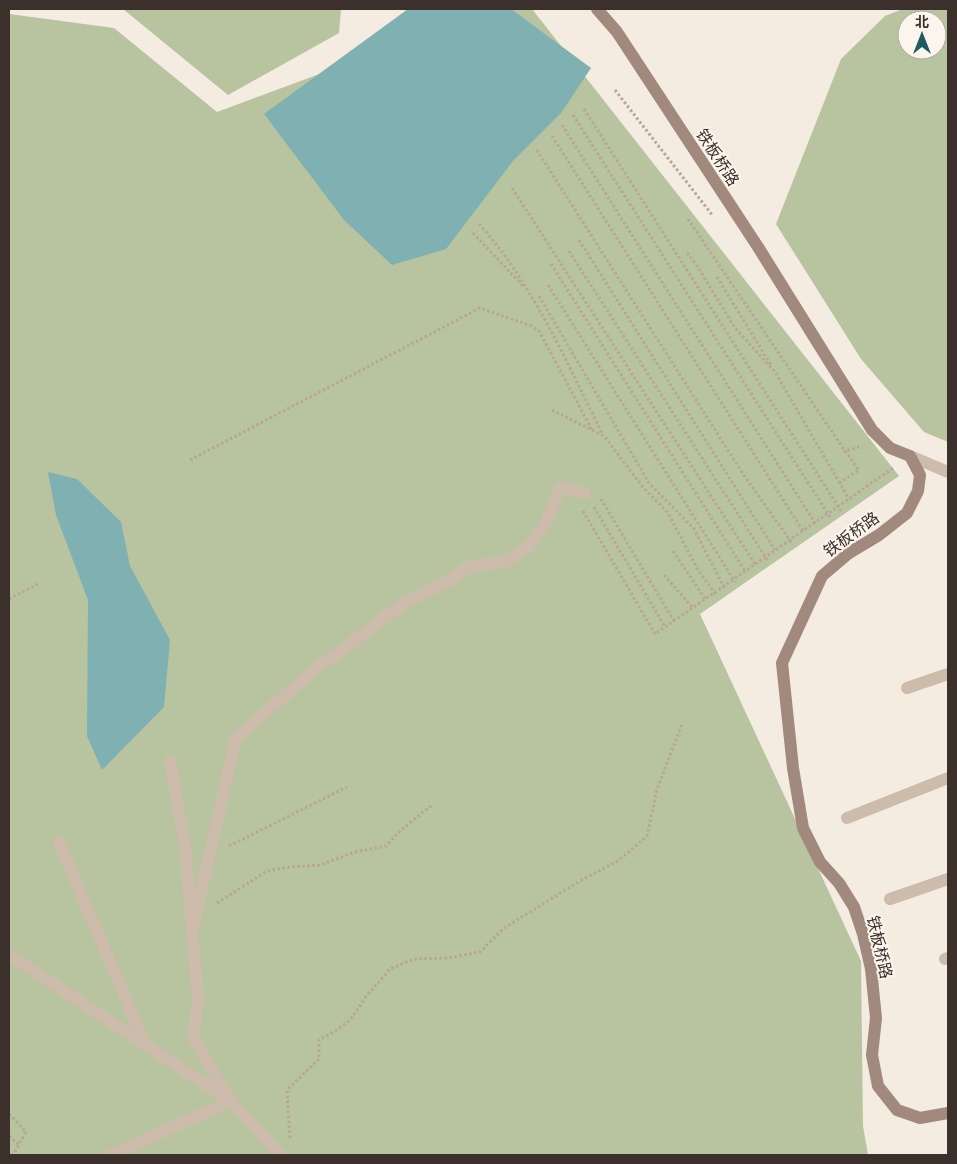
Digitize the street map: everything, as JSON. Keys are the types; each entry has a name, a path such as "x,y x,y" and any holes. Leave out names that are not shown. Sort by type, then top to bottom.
{"street":[{"name":"铁板桥路","path":"596,9 617,32 758,247 872,430 890,448 910,456 920,475 918,492 907,512 879,535 849,553 822,576 782,662 793,768 803,828 820,862 839,883 854,907 863,934 871,969 876,1018 872,1056 878,1086 897,1110 920,1118 948,1112"}],"lane":[{"path":"910,456 948,472"},
{"path":"192,932 236,738 319,666 408,601 450,580 470,566 505,562 530,545 547,520 561,487 585,493"},
{"path":"907,688 948,674"},
{"path":"170,761 185,846 198,1000 193,1038 231,1101"},
{"path":"847,818 948,778"},
{"path":"59,842 145,1044"},
{"path":"890,899 948,879"},
{"path":"9,955 231,1101 284,1151"},
{"path":"110,1155 231,1101"}],"path":[{"path":"614,90 718,222"},
{"path":"584,109 841,510"},
{"path":"573,115 829,515"},
{"path":"562,125 818,526"},
{"path":"552,136 803,531"},
{"path":"537,150 745,477 791,541"},
{"path":"512,188 755,564"},
{"path":"688,219 859,470 839,483"},
{"path":"479,224 492,238 522,280 604,436 642,486 668,512 698,570 715,594"},
{"path":"473,233 528,291"},
{"path":"578,240 776,550"},
{"path":"569,251 767,559"},
{"path":"687,252 734,328 775,372"},
{"path":"551,264 745,571"},
{"path":"717,277 849,499"},
{"path":"548,285 734,580"},
{"path":"539,296 649,483 694,529 724,587"},
{"path":"190,460 480,308 531,326 539,331 592,430"},
{"path":"552,410 604,436"},
{"path":"846,451 862,446 857,438"},
{"path":"570,489 656,634 755,564 767,559 776,550 815,522 829,515 838,506 910,456"},
{"path":"585,493 665,627"},
{"path":"598,495 674,621"},
{"path":"673,551 705,599"},
{"path":"664,575 692,608"},
{"path":"9,599 38,584"},
{"path":"284,1151 290,1137 287,1090 319,1059 319,1040 337,1030 351,1018 390,968 414,959 447,958 480,952 504,928 580,881 619,860 647,836 656,789 682,724"},
{"path":"209,857 347,787"},
{"path":"195,917 268,871 320,864 355,852 386,846 401,830 432,805"},
{"path":"9,1114 26,1132 13,1155"},
{"path":"9,1136 19,1145"}],"green space":[{"path":"123,9 341,9 339,33 228,95"},
{"path":"495,9 532,9 899,476 700,614 861,961 863,1126 868,1155 9,1155 9,14 114,28 217,112"},
{"path":"948,9 948,442 924,432 861,359 776,224 841,59 885,16 897,11 897,60 947,60 947,10 900,10"}],"water":[{"path":"408,9 511,9 591,68 561,113 513,161 446,249 392,265 344,220 264,114"},
{"path":"48,472 77,479 121,522 130,566 170,640 164,707 102,770 87,736 88,600 56,515"}]}
